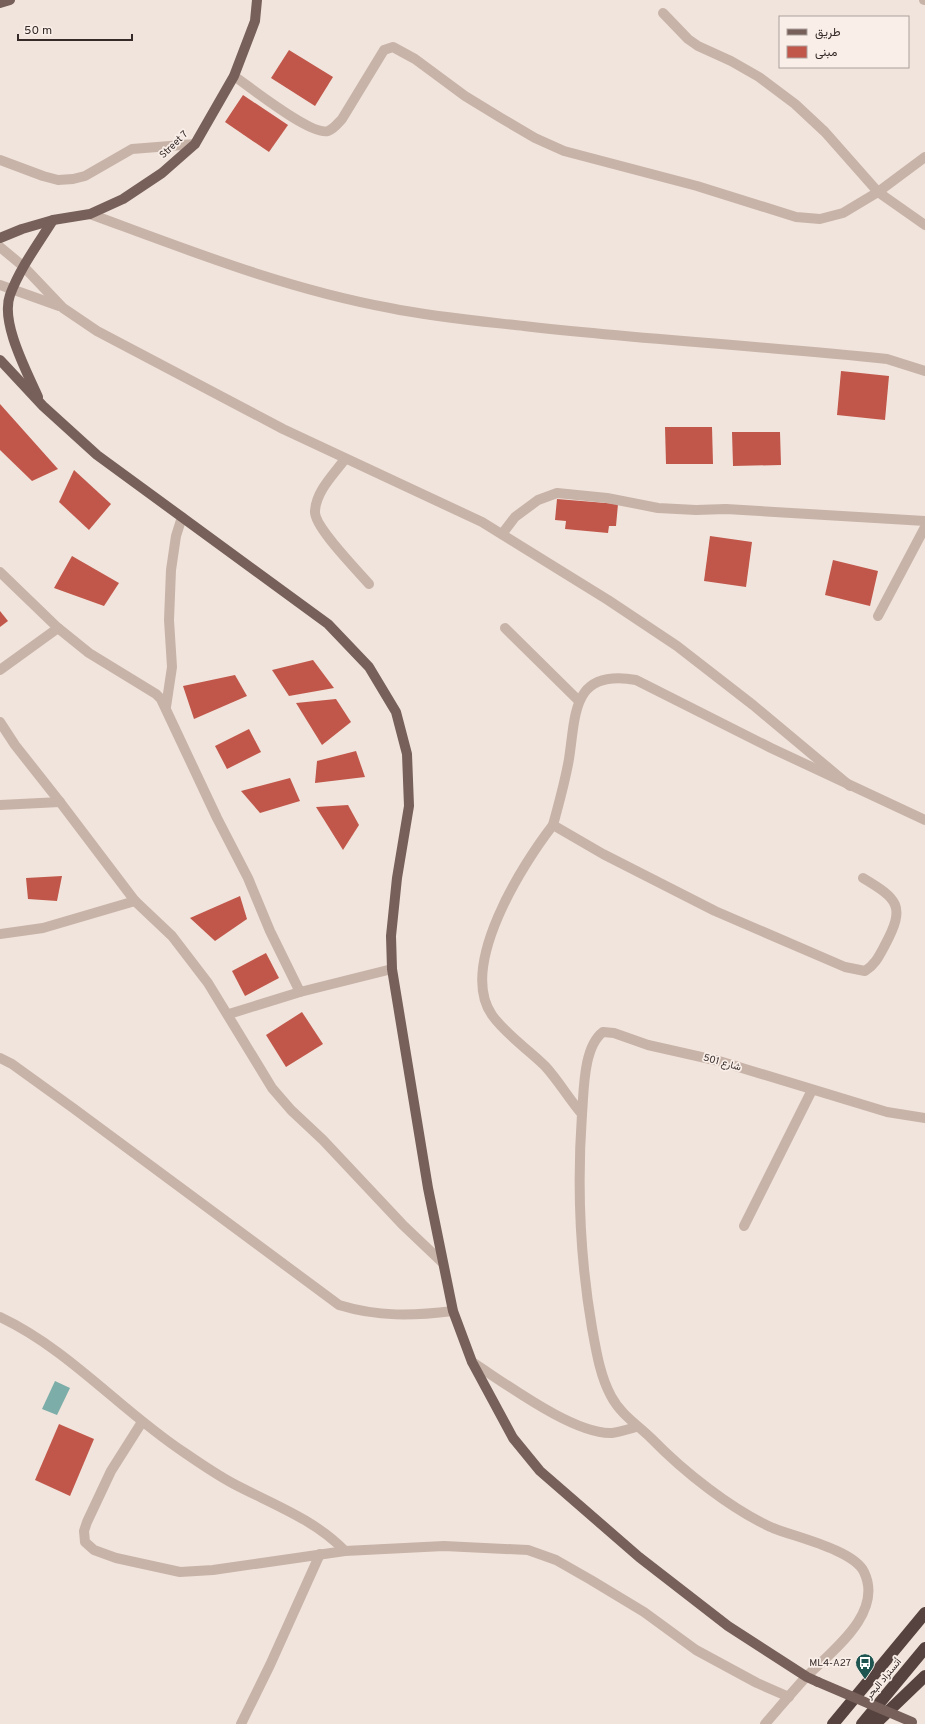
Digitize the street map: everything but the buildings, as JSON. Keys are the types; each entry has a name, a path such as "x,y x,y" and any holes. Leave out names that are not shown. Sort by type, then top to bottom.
{"highway":[{"name":"أتستراد البحر","path":"833,1724 925,1613"},
{"name":"أتستراد البحر","path":"862,1724 925,1648"},
{"path":"875,1724 925,1676"}],"main road":[{"path":"0,3 10,0"},
{"name":"Street 7","path":"0,238 22,229 53,220 90,214 123,199 162,173 195,144 234,76 255,21 257,0"},
{"path":"43,406 15,348 9,318 10,296 24,267 53,220"},
{"path":"0,360 43,406 97,455 328,624 369,667 396,712 407,754 409,806 391,936 392,969 442,1262 453,1311 472,1362 513,1438 540,1471 639,1557 728,1626 807,1677 914,1723"}],"street":[{"path":"663,13 688,39 698,46 731,61 759,77 795,104 825,132 878,192 925,225"},
{"path":"234,76 300,122 312,128 327,131 333,128 342,119 384,50 393,47 415,59 466,96 501,118 535,138 564,151 634,168 796,217 820,219 843,213 878,192 925,157"},
{"path":"0,160 42,176 58,180 72,179 85,176 132,149 195,144"},
{"path":"90,214 217,261 278,280 388,308 437,316 587,333 887,359 925,371"},
{"path":"0,246 24,267 63,308 97,331 180,376 345,459 404,484 502,534 608,600 677,646 753,705 850,786"},
{"path":"0,284 63,308"},
{"path":"345,459 321,492 314,512 321,528 369,584"},
{"path":"502,534 515,517 538,500 557,493 607,498 658,508 696,510 726,509 925,521"},
{"path":"166,707 172,673 169,620 171,570 176,536 182,517"},
{"path":"878,616 925,527"},
{"path":"0,572 58,628 89,653 156,694 166,707 217,818 248,878 270,930 300,992"},
{"path":"0,670 58,628"},
{"path":"505,628 578,701"},
{"path":"765,1724 857,1624 866,1605 868,1587 864,1571 853,1560 830,1547 793,1536 769,1526 733,1505 673,1460 636,1427 624,1414 612,1397 606,1385 596,1350 592,1329 584,1259 579,1161 582,1114 545,1066 514,1038 492,1015 486,1001 483,978 486,953 494,926 509,894 535,849 553,825 564,788 574,716 578,701 587,688 600,680 618,677 636,680 722,724 850,786 925,820"},
{"path":"0,722 15,746 60,802 135,901 172,936 208,983 229,1014 258,1067 291,1110 323,1140 402,1224 442,1262"},
{"path":"0,805 60,802"},
{"path":"553,825 603,854 715,911 845,967 865,971 876,962 892,931 897,917 896,909 889,894 863,878"},
{"path":"0,934 43,928 135,901"},
{"path":"229,1014 300,992 392,969"},
{"name":"شارع 501","path":"582,1114 589,1054 593,1043 603,1032 614,1033 648,1045 719,1061 887,1112 925,1118"},
{"path":"0,1058 12,1064 67,1104 339,1305 360,1312 415,1316 453,1311"},
{"path":"744,1226 812,1090"},
{"path":"0,1317 42,1340 107,1391 142,1422 184,1453 233,1483 318,1527 345,1551"},
{"path":"472,1362 544,1408 590,1430 612,1433 636,1427"},
{"path":"142,1422 111,1471 87,1522 84,1531 85,1542 94,1550 116,1558 180,1572 213,1570 345,1551 444,1546 528,1550 542,1554 591,1580 644,1612 703,1654 757,1683 789,1697"},
{"path":"241,1724 270,1665 320,1554"}],"water":[{"path":"55,1381 70,1388 57,1415 42,1409"}],"place":[{"name":"ML4-A27","path":"865,1680"}]}
